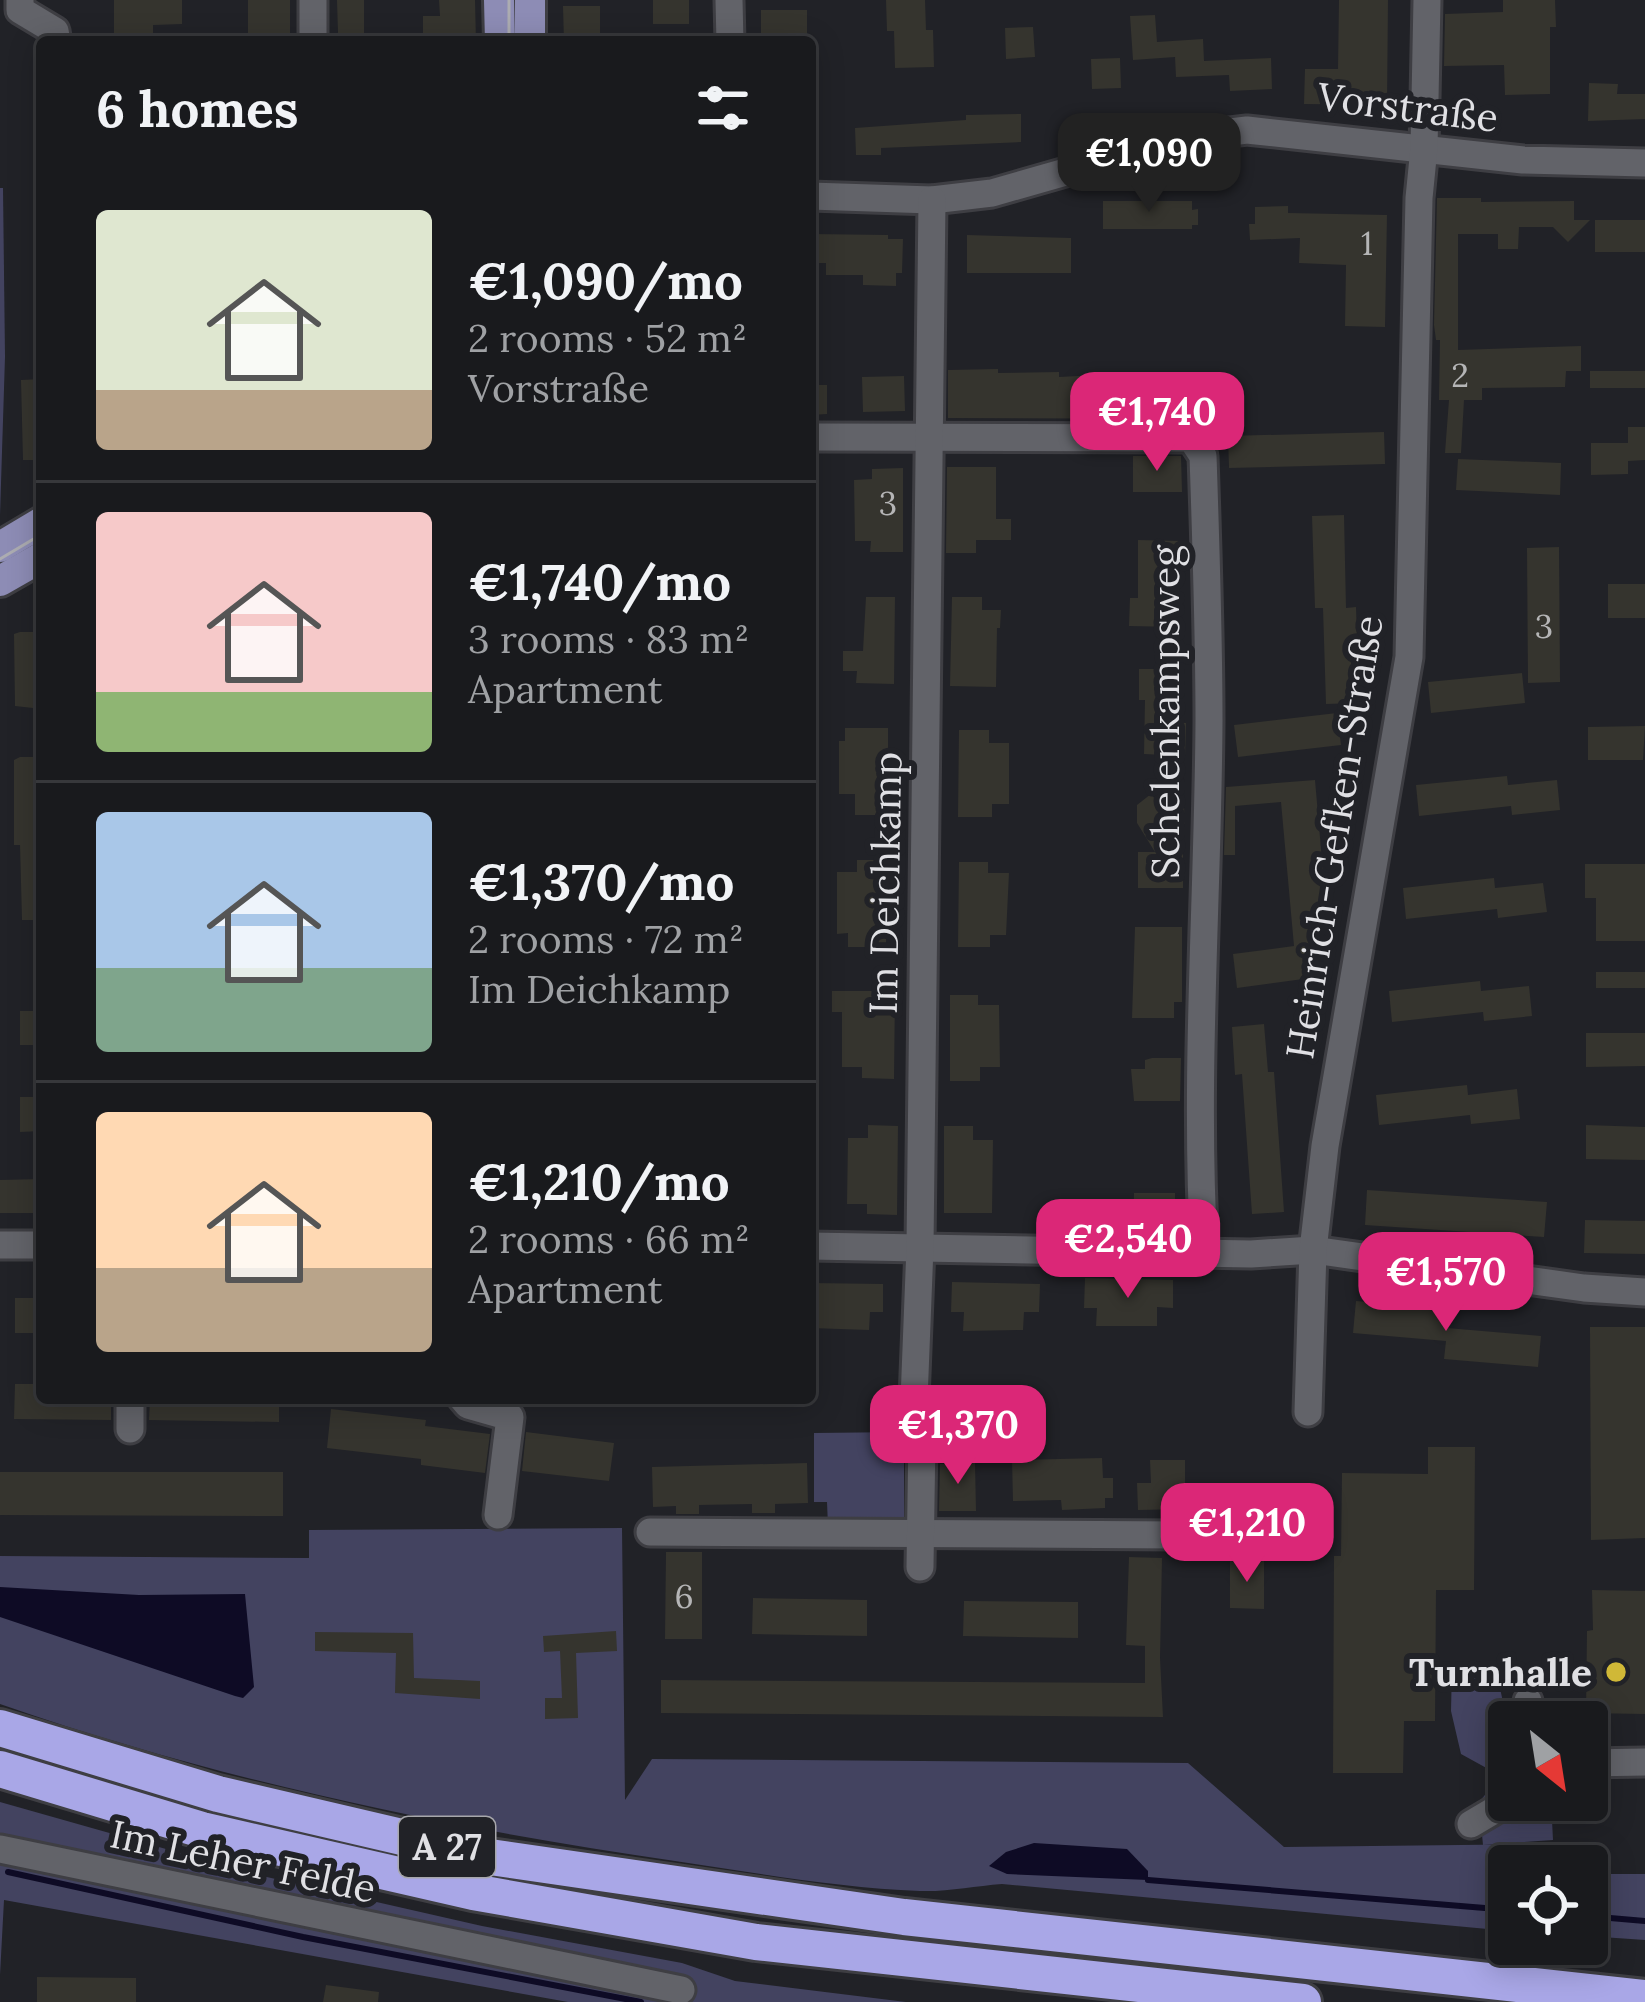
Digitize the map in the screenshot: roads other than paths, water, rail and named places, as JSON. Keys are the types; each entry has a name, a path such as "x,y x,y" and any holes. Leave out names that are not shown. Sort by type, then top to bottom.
{"highway":[{"name":"A 27","path":"0,1728 218,1794 484,1856 904,1917 1645,1998"},
{"name":"A 27","path":"0,1769 202,1830 473,1892 755,1942 1303,2002"},
{"path":"1384,1972 1645,1976"}],"main road":[{"path":"499,0 500,36"},
{"path":"530,0 530,36"},
{"path":"0,547 36,526"},
{"path":"0,581 36,560"}],"street":[{"path":"20,0 20,10 55,31 55,36"},
{"path":"313,0 313,36"},
{"path":"514,0 514,36"},
{"path":"729,0 730,36"},
{"name":"Heinrich-Gefken-Straße","path":"1308,1412 1313,1250 1342,1040 1409,657 1427,0"},
{"name":"Vorstraße","path":"816,196 932,200 992,194 1188,137 1228,133 1288,133 1522,160 1645,163"},
{"name":"Im Deichkamp","path":"920,1567 922,1436 914,1400 920,1246 932,200"},
{"path":"816,437 930,436"},
{"name":"Schelenkampsweg","path":"930,436 1191,438 1203,456 1209,721 1197,1139 1204,1251"},
{"path":"0,564 36,543"},
{"path":"0,1245 36,1245"},
{"path":"816,1246 1259,1254 1313,1250 1584,1288 1645,1292"},
{"path":"130,1404 130,1429"},
{"path":"467,1404 510,1417 498,1515"},
{"path":"650,1532 1093,1518"},
{"path":"921,1526 1180,1534"},
{"path":"1608,1763 1645,1762"},
{"path":"1471,1824 1488,1814"},
{"name":"Im Leher Felde","path":"0,1849 681,1990"}],"waterway":[{"path":"8,1872 303,1937 641,2002"},
{"path":"1148,1880 1488,1908"},
{"path":"1608,1918 1645,1921"}],"tram line":[{"path":"509,0 509,36"},
{"path":"0,559 36,538"}],"place":[{"name":"Turnhalle","path":"1616,1672"}]}
